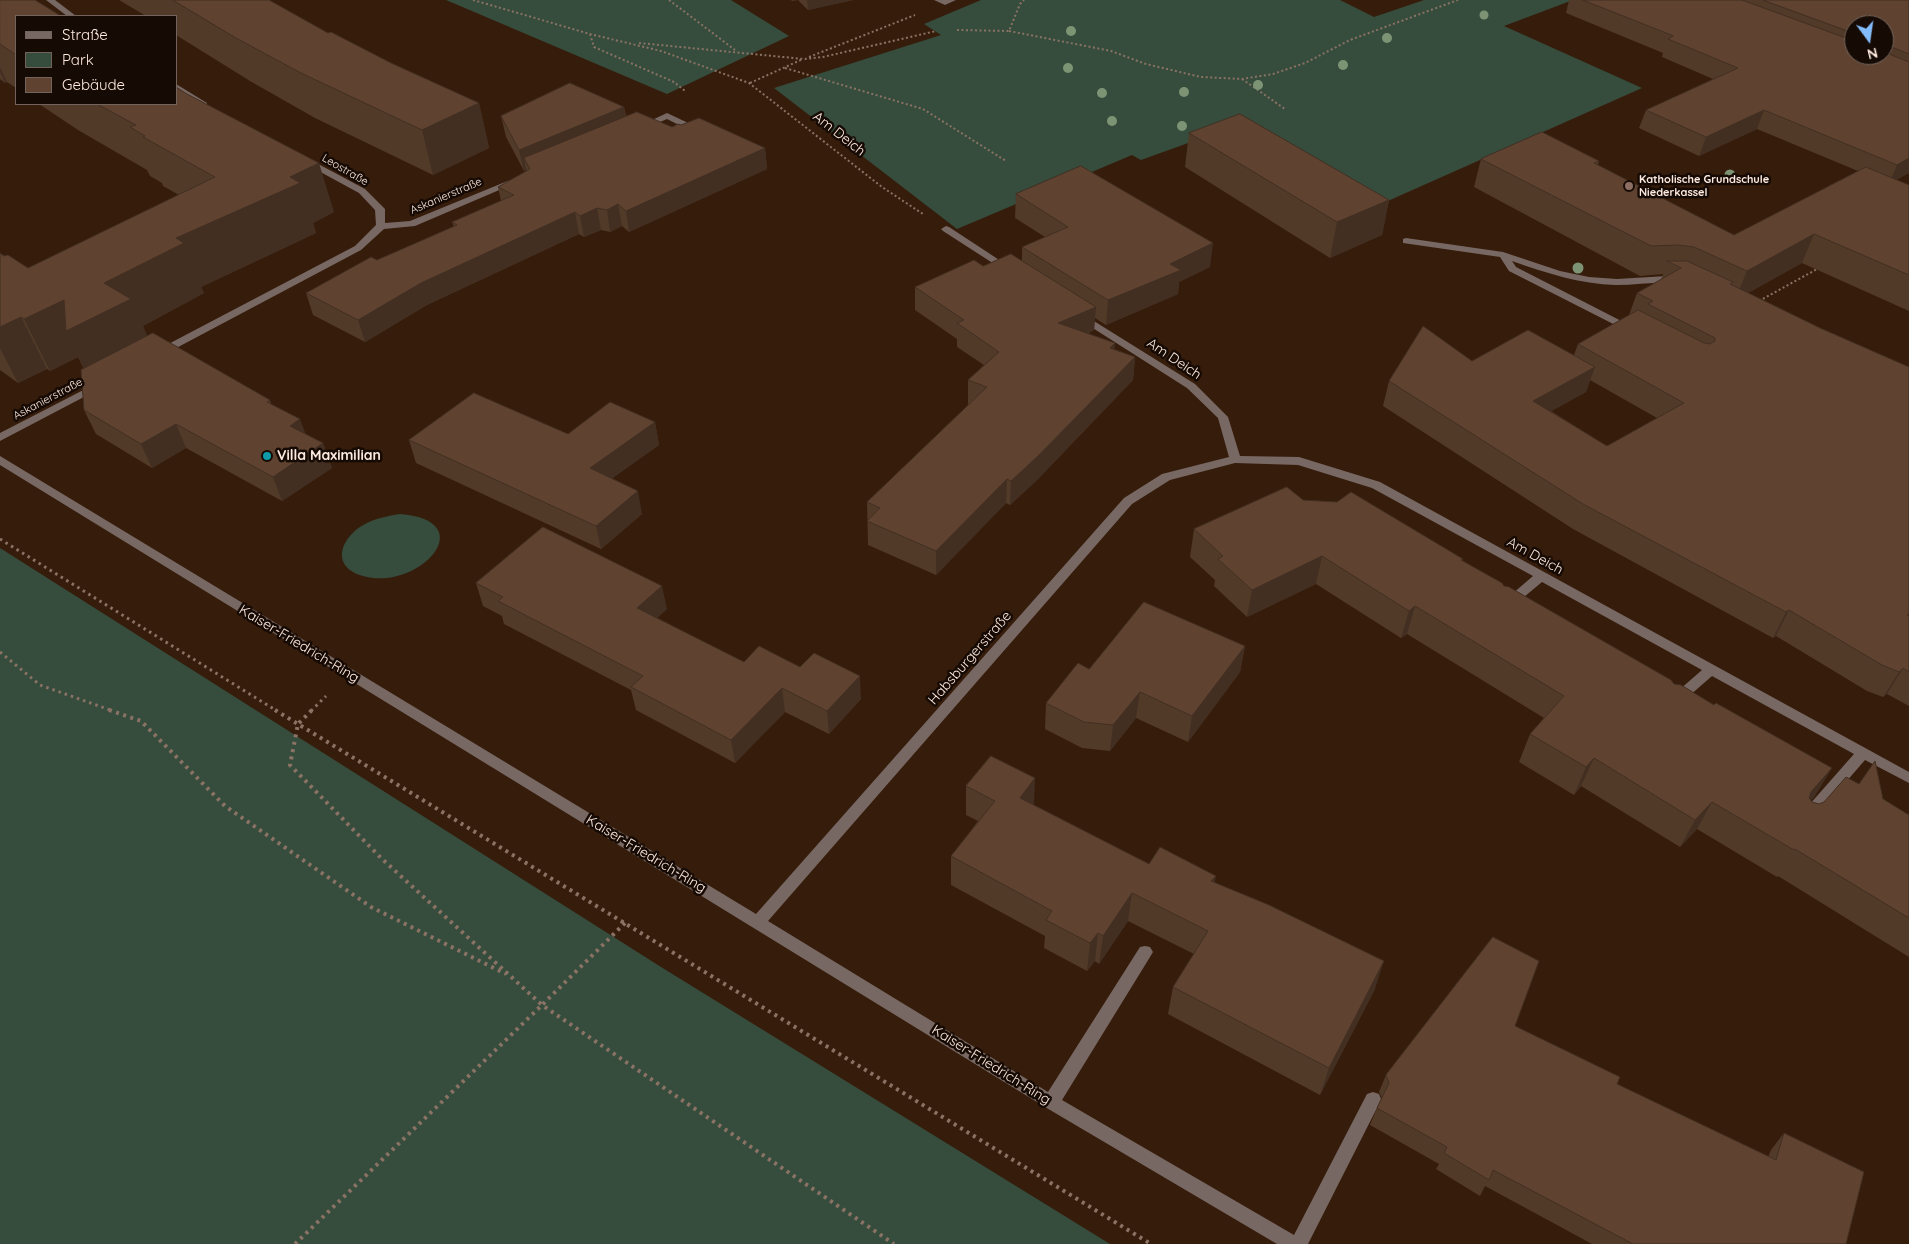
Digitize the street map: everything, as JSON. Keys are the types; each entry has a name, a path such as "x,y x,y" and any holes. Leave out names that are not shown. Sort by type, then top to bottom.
{"street":[{"path":"50,0 71,15"},
{"path":"178,87 213,110"},
{"path":"634,130 667,116 702,133"},
{"name":"Leostraße","path":"295,155 362,191 380,209 381,226"},
{"name":"Askanierstraße","path":"381,226 412,224 522,178"},
{"path":"148,359 358,248 381,226"},
{"path":"946,229 1019,276"},
{"path":"1406,240 1504,255 1558,274 1589,280 1617,282 1667,279 1689,283"},
{"path":"1504,255 1512,269 1637,332"},
{"name":"Am Deich","path":"1068,308 1191,386 1223,417 1235,458 1299,461 1376,485 1909,778"},
{"name":"Askanierstraße","path":"0,438 105,382"},
{"name":"Habsburgerstraße","path":"758,922 1128,501 1166,477 1235,458"},
{"name":"Kaiser-Friedrich-Ring","path":"0,460 347,674 758,922 1051,1102 1294,1244"},
{"path":"1500,610 1541,576"},
{"path":"1667,708 1710,670"},
{"path":"1801,824 1863,753"},
{"path":"1051,1102 1145,952"},
{"path":"1299,1244 1373,1099"}],"path":[{"path":"473,0 590,34 629,42 804,59 824,57 941,31"},
{"path":"669,0 736,51"},
{"path":"1009,31 1020,4 1024,0"},
{"path":"950,30 1009,31 1111,52 1146,64 1200,77 1242,79 1273,74 1306,63 1350,40 1458,0"},
{"path":"749,83 945,1"},
{"path":"590,34 594,47 682,87 686,91 684,95 662,105 667,116"},
{"name":"Am Deich","path":"629,42 661,51 749,83 882,187 946,229"},
{"path":"785,68 923,109 1006,161"},
{"path":"1242,79 1285,109"},
{"path":"1752,305 1822,266"},
{"path":"0,539 298,724 1151,1244"},
{"path":"0,652 40,685 141,721 225,806 371,907 510,976"},
{"path":"347,674 298,724 290,765 381,858 542,1005 894,1244"},
{"path":"295,1244 625,923"}],"green space":[{"path":"446,0 731,0 789,36 667,94"},
{"path":"981,0 1340,0 1374,17 1424,0 1573,0 1504,26 1642,88 1363,212 1227,129 1141,160 1132,155 957,229 774,88 941,35 924,24"},
{"path":"400,514 425,519 437,529 440,541 434,554 421,565 404,574 384,578 363,576 345,565 342,558 342,550 351,535 358,528 383,517"},
{"path":"0,548 661,967 1110,1244 0,1244"}],"building":[{"path":"0,0 35,0 59,15 15,15 15,54 0,44"},
{"path":"173,0 269,0 328,33 331,32 391,63 479,103 422,130 301,73 236,38"},
{"path":"1583,0 1742,0 1844,37 1844,65 1894,65 1894,56 1909,62 1909,158 1897,165 1764,110 1706,137 1646,110 1738,68 1668,39 1673,36"},
{"path":"1763,0 1909,0 1909,54 1894,48 1894,15 1844,15 1844,29"},
{"path":"570,83 624,107 519,150 501,116"},
{"path":"178,88 319,163 290,177 300,183 176,238 184,243 104,283 131,299 66,331 64,300 24,319 21,317 0,327 0,253 4,256 8,255 28,268 215,177 143,137 145,136 130,127 136,125 99,105 178,105"},
{"path":"637,112 672,127 699,118 765,148 626,211 618,204 607,210 597,208 580,216 575,212 421,283 358,320 306,293 371,257 377,260 457,225 452,222 514,195 498,187 530,169 524,158"},
{"path":"1240,114 1389,200 1337,222 1189,133"},
{"path":"1542,132 1599,161 1594,163 1734,235 1866,167 1909,185 1909,275 1814,234 1747,271 1694,247 1678,245 1651,246 1481,159"},
{"path":"1081,166 1213,243 1170,264 1181,270 1108,300 1022,247 1068,227 1016,194"},
{"path":"1011,254 1096,307 1058,323 1115,343 1110,348 1135,357 1038,456 1011,481 1007,479 936,551 867,521 880,508 867,502 987,387 968,380 999,352 957,323 964,320 915,287 974,260 983,266"},
{"path":"1667,261 1687,261 1733,282 1730,284 1820,328 1909,367 1909,614 1907,615 1909,616 1909,672 1903,668 1899,672 1882,665 1789,610 1786,612 1583,504 1389,381 1423,326 1472,361 1528,330 1595,367 1533,401 1607,446 1684,403 1578,344 1638,310 1704,343 1710,344 1715,341 1715,338 1648,304 1653,301 1637,293 1681,268"},
{"path":"153,333 270,400 267,402 300,419 290,426 323,443 273,477 176,424 141,444 84,410 81,370"},
{"path":"474,393 568,434 610,402 655,422 590,468 638,491 596,526 409,440"},
{"path":"1287,487 1303,500 1337,502 1351,492 1463,559 1461,560 1502,583 1504,586 1509,587 1671,680 1674,684 1681,685 1714,705 1716,703 1832,768 1811,792 1809,798 1812,802 1819,804 1824,802 1846,777 1859,784 1875,761 1883,799 1909,815 1909,918 1795,849 1712,802 1695,820 1594,758 1586,767 1530,734 1564,696 1415,606 1409,611 1322,556 1252,590 1218,559 1223,556 1194,529"},
{"path":"543,527 662,586 637,608 744,662 759,646 800,667 814,653 860,676 827,711 782,688 731,740 631,687 643,676 498,601 503,597 476,583"},
{"path":"1144,602 1245,646 1192,716 1140,692 1113,725 1084,722 1046,703 1078,663 1089,669"},
{"path":"991,756 1035,778 1020,798 1149,864 1160,847 1216,876 1211,881 1269,905 1384,961 1329,1068 1173,987 1208,931 1132,893 1103,936 1098,933 1090,943 1046,920 1052,911 951,856 995,801 966,786"},
{"path":"1493,937 1539,961 1515,1026 1620,1077 1617,1084 1776,1160 1784,1133 1864,1172 1846,1244 1633,1244 1493,1170 1489,1180 1444,1153 1447,1147 1377,1108 1389,1083 1386,1075"}],"place":[{"name":"Katholische Grundschule Niederkassel","path":"1629,186"},
{"name":"Villa Maximilian","path":"267,456"}]}
